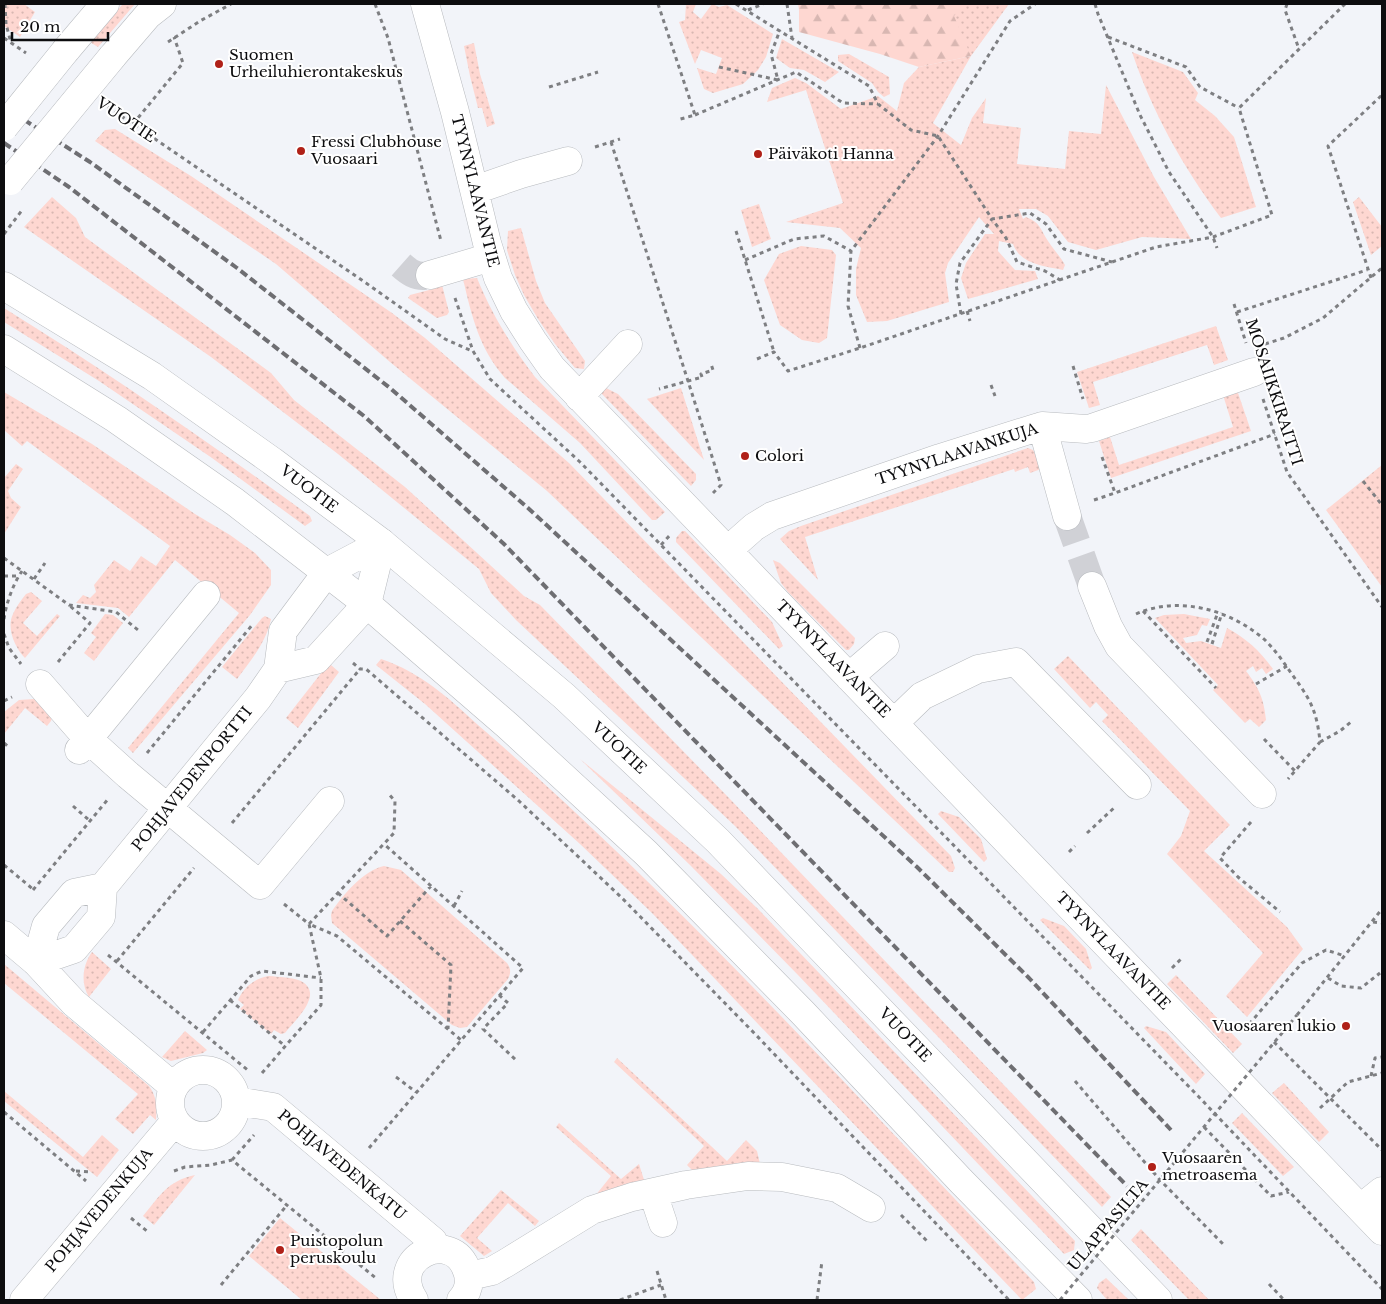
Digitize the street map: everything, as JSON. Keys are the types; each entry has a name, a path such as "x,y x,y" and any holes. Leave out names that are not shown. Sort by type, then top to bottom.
{"street":[{"path":"7,186 112,57 148,15 162,4"},
{"name":"TYYNYLAAVANTIE","path":"425,4 456,112 474,190 498,278 514,311 552,368 1382,1230"},
{"path":"4,126 98,11"},
{"path":"4,96 66,50"},
{"path":"474,190 568,160"},
{"path":"439,273 491,257"},
{"name":"VUOTIE","path":"4,286 152,376 272,462 382,544 564,696 718,841 1158,1300"},
{"path":"579,398 628,344"},
{"path":"4,349 124,425 235,502 367,604 508,726 646,853 803,1013 1078,1300"},
{"name":"TYYNYLAAVANKUJA","path":"728,550 754,527 772,516 1042,426 1086,430 1251,360"},
{"path":"1042,426 1067,516"},
{"path":"278,669 316,660 367,604 382,544"},
{"name":"POHJAVEDENPORTTI","path":"103,887 258,698 278,669 283,631 327,572 382,544"},
{"path":"1092,586 1108,626 1119,646 1267,798"},
{"path":"84,744 206,595"},
{"path":"850,677 884,646"},
{"path":"894,723 922,696 978,668 1016,662 1137,785"},
{"path":"40,684 84,744 128,775 260,885 330,802"},
{"path":"103,887 101,917 74,949 36,962 46,926 74,893 103,887"},
{"path":"4,935 36,962 74,1003 174,1087"},
{"path":"196,1070 214,1072 230,1083 236,1101 235,1111 223,1129 203,1136 192,1134 175,1121 170,1101 174,1087 179,1080 196,1070"},
{"name":"POHJAVEDENKATU","path":"236,1101 273,1107 433,1241 436,1249 446,1250 454,1254 461,1260 465,1288"},
{"name":"POHJAVEDENKUJA","path":"24,1300 175,1121"},
{"path":"465,1288 592,1210 632,1197 686,1185 748,1176 782,1177 837,1188 871,1208"},
{"path":"1361,1208 1382,1191"},
{"path":"653,1193 662,1223"},
{"path":"414,1300 409,1292 408,1272 418,1256 436,1249"}],"path":[{"path":"5,4 6,24 11,43"},
{"path":"162,47 174,37 231,4"},
{"path":"375,4 388,38 439,273 453,293 473,351 490,379 580,462 1382,1289"},
{"path":"658,4 695,115"},
{"path":"736,4 869,86 878,104 911,130 938,136 1006,238 1017,262 1045,270 1060,280"},
{"path":"747,11 763,4"},
{"path":"787,4 792,38"},
{"path":"860,348 848,306 851,251 938,136 1010,21 1036,4"},
{"path":"1095,4 1140,115 1169,172 1213,237 1217,248"},
{"path":"1287,4 1285,10 1299,49"},
{"path":"1239,108 1345,4"},
{"path":"778,80 771,54 780,30"},
{"path":"133,124 183,63 174,37"},
{"path":"736,231 774,352 788,371 1112,262 1156,248 1213,237 1272,215 1239,108 1200,87 1186,67 1107,37"},
{"path":"4,38 27,54"},
{"path":"719,67 778,80"},
{"path":"549,87 598,72"},
{"path":"677,120 695,115 796,72 843,102 878,104"},
{"path":"1371,278 1328,146 1382,95"},
{"name":"VUOTIE","path":"100,102 445,339 473,351"},
{"path":"611,142 721,485"},
{"path":"4,234 26,206"},
{"path":"961,314 956,284 960,263 992,219 1030,213 1046,224 1064,249 1112,262"},
{"path":"745,260 794,239 824,236 851,251"},
{"path":"1251,360 1284,338 1322,318 1382,268"},
{"path":"1237,312 1367,270"},
{"name":"MOSAIIKKIRAITTI","path":"1234,304 1287,472 1382,607"},
{"path":"967,311 970,321"},
{"path":"757,359 774,352"},
{"path":"659,389 701,377 701,374 713,370 711,364"},
{"path":"1073,366 1115,493 1275,434"},
{"path":"991,385 995,396"},
{"path":"1363,481 1382,505"},
{"path":"4,558 90,623 40,684"},
{"path":"34,580 45,562"},
{"path":"4,619 5,609 18,576 22,571"},
{"path":"4,576 18,576"},
{"path":"1108,626 1143,611 1173,605 1198,607 1220,613 1244,624 1264,639 1287,666 1313,710 1320,742"},
{"path":"69,606 116,612 126,620"},
{"path":"1143,611 1216,688"},
{"path":"1207,642 1220,613"},
{"path":"1212,644 1220,613"},
{"path":"4,865 33,890 253,624"},
{"path":"1256,684 1287,666"},
{"path":"251,1072 117,962 360,669 366,669 519,801 621,897 1009,1300"},
{"path":"1280,912 1238,877 1220,858 1267,798 1320,742 1351,722"},
{"path":"1264,739 1294,771"},
{"path":"4,743 10,748"},
{"path":"310,924 394,833 396,801 388,793"},
{"path":"73,806 90,821"},
{"path":"1088,833 1114,808"},
{"path":"350,1171 523,968 384,844"},
{"path":"1069,852 1075,846"},
{"path":"260,885 310,924 337,936 461,1040"},
{"path":"338,893 387,936 430,886"},
{"path":"454,906 462,891"},
{"name":"ULAPPASILTA","path":"1060,1300 1328,978 1382,910"},
{"path":"400,921 451,966 448,1030"},
{"path":"1372,922 1382,923"},
{"path":"258,1078 321,1004 320,978 310,924"},
{"path":"1244,1030 1302,962 1326,950 1345,956"},
{"path":"203,1032 251,976 262,971 320,978"},
{"path":"1328,978 1341,986 1361,988 1380,973"},
{"path":"499,995 508,1003 483,1029 516,1060"},
{"path":"230,1000 285,1046"},
{"path":"1274,1042 1382,1150"},
{"path":"1371,1076 1375,1058 1382,1057"},
{"path":"1320,1108 1348,1082 1382,1073"},
{"path":"396,1077 416,1092"},
{"path":"1075,1081 1160,1180 1224,1245"},
{"path":"4,1112 88,1183"},
{"path":"1204,1127 1271,1196 1289,1192"},
{"path":"171,1173 186,1167 211,1165 232,1160 387,1287 414,1300"},
{"path":"221,1285 287,1205"},
{"path":"871,1208 892,1206 928,1242"},
{"path":"137,1212 132,1219 148,1232"},
{"path":"816,1300 822,1261"},
{"path":"657,1271 666,1300"},
{"path":"1268,1284 1284,1300"},
{"path":"620,1300 661,1286"},
{"path":"636,1296 637,1300"}],"green space":[{"path":"4,4 24,4 35,12 20,37 4,26"},
{"path":"123,4 135,4 98,47 88,41"},
{"path":"686,4 696,4 693,12 701,19 712,4 719,7 727,5 773,34 766,57 758,70 743,84 713,93 704,89 697,68 716,74 722,58 701,50 695,64 679,22 685,20"},
{"path":"798,4 1009,4 971,56"},
{"path":"798,4 964,4 954,16 971,56 919,67 880,54 799,32"},
{"path":"782,39 839,72 825,82 804,70 790,68 776,58"},
{"path":"474,43 480,74 495,124 487,127 482,108 478,108 464,46"},
{"path":"1132,52 1183,72 1198,93 1195,100 1215,116 1234,137 1256,207 1221,218 1181,159 1149,96"},
{"path":"849,54 889,77 890,94 884,97 872,83 838,61 838,55"},
{"path":"971,56 933,123 961,145 972,118 986,98 983,123 1021,128 1017,164 1065,169 1069,131 1101,134 1106,85 1154,177 1191,239 1142,237 1096,250 1068,242 1048,216 1036,209 1019,209 1023,219 1026,217 1031,219 1040,227 1065,265 1063,270 1027,260 1016,251 1013,244 999,241 998,251 1015,270 1035,271 1038,279 968,299 961,278 966,263 985,234 994,234 979,217 948,263 945,273 949,302 887,321 867,322 856,295 856,269 861,248 840,228 786,222 843,203 806,90 767,102 772,88 795,78 806,83 841,109 878,96 897,111 904,83 919,67"},
{"path":"115,129 191,176 392,313 425,338 569,463 951,856 955,868 953,872 949,872 547,491 390,362 276,264 95,141 105,130"},
{"path":"52,197 76,218 85,237 271,373 294,400 405,487 524,596 540,605 729,798 1111,1197 1102,1207 735,826 516,620 491,593 479,569 338,454 211,357 24,227"},
{"path":"1359,197 1382,227 1382,246 1371,255 1353,202"},
{"path":"759,204 771,239 752,247 741,210"},
{"path":"521,228 536,281 545,303 585,361 584,369 575,368 555,344 524,295 515,275 507,250 508,231"},
{"path":"801,246 832,250 836,255 827,338 819,343 802,340 780,325 764,280 779,254"},
{"path":"477,278 489,305 503,329 535,377 665,512 656,520 652,520 580,443 505,378 496,367 478,332 463,279"},
{"path":"441,281 449,312 447,315 437,318 408,298 410,295 433,289 432,282"},
{"path":"4,308 121,383 197,435 310,516 312,521 305,526 212,458 99,381 4,322"},
{"path":"1216,326 1228,360 1214,365 1207,345 1093,382 1100,405 1089,408 1077,372"},
{"path":"606,388 618,394 696,474 696,480 691,486 601,393"},
{"path":"681,388 704,460 647,399"},
{"path":"1237,390 1251,431 1111,478 1099,441 1110,437 1119,465 1233,427 1223,395"},
{"path":"4,392 92,444 195,514 230,535 255,553 271,570 271,585 250,615 133,753 128,748 239,613 175,560 129,617 118,608 76,603 83,595 90,598 96,592 94,585 114,560 130,571 141,556 156,566 170,546 27,441 22,446 4,430"},
{"path":"1028,448 1033,450 1041,469 1030,473 1028,467 1015,472 1014,469 805,537 818,580 780,539 789,531 801,526"},
{"path":"16,464 23,469 8,491 11,498 21,507 4,534 4,478"},
{"path":"1382,465 1382,587 1326,510"},
{"path":"682,531 685,531 772,622 783,646 779,649 676,542 676,538"},
{"path":"773,560 780,563 855,638 854,644 849,650 846,650 788,592 781,583"},
{"path":"31,592 42,601 23,623 37,636 57,614 60,616 25,658 15,643 11,631 11,620 17,606 26,594"},
{"path":"105,614 113,615 123,623 94,661 84,653 96,637 91,633"},
{"path":"1184,614 1210,619 1207,626 1202,625 1197,635 1183,638 1186,643 1201,641 1221,648 1227,628 1253,646 1273,669 1266,674 1262,668 1256,672 1253,666 1246,671 1258,688 1264,706 1266,720 1259,727 1250,719 1245,723 1213,690 1218,685 1155,618 1164,615"},
{"path":"265,616 271,619 266,636 237,679 222,667"},
{"path":"1068,656 1230,825 1204,851 1287,927 1303,949 1247,1017 1226,996 1263,953 1167,854 1181,836 1190,811 1102,721 1108,715 1096,702 1090,708 1054,669"},
{"path":"381,659 409,671 445,696 604,839 791,1026 1034,1282 1036,1289 1022,1300 652,913 580,844 425,704 376,665"},
{"path":"331,665 339,672 298,728 286,718 322,672"},
{"path":"34,699 45,704 53,714 47,726 25,708 4,734 4,712 19,700"},
{"path":"580,759 721,874 758,909 1075,1241 1074,1250 1064,1254 798,975 690,865"},
{"path":"941,811 959,817 981,839 987,859 984,862 938,814"},
{"path":"384,866 401,870 507,963 510,971 508,979 467,1027 460,1028 452,1025 332,923 332,911 348,891 369,872"},
{"path":"1043,918 1064,926 1086,949 1092,968 1090,970 1040,920"},
{"path":"92,952 111,969 89,997 84,986 84,974 86,962"},
{"path":"4,964 149,1086 156,1102 156,1120 150,1115 133,1134 115,1119 138,1094 4,983"},
{"path":"1176,975 1242,1044 1233,1053 1167,984"},
{"path":"269,976 301,981 308,986 310,993 306,1007 285,1033 281,1034 274,1030 271,1034 240,1009 244,1005 238,1000 250,984"},
{"path":"1146,1026 1166,1032 1205,1074 1196,1084 1144,1028"},
{"path":"185,1031 207,1050 203,1053 171,1061 162,1057"},
{"path":"617,1058 727,1161 746,1140 757,1151 760,1164 695,1173 687,1165 704,1146 614,1062"},
{"path":"1284,1083 1329,1132 1319,1142 1272,1093"},
{"path":"4,1091 83,1157 102,1135 119,1150 97,1177 4,1101"},
{"path":"1242,1113 1294,1167 1283,1176 1232,1123"},
{"path":"559,1123 621,1179 639,1164 645,1183 595,1196 611,1176 556,1127"},
{"path":"195,1175 154,1225 143,1216 171,1185"},
{"path":"501,1190 539,1221 535,1226 508,1203 477,1238 492,1251 484,1256 460,1236"},
{"path":"280,1218 381,1300 302,1300 249,1256"},
{"path":"1141,1229 1209,1300 1189,1300 1131,1240"},
{"path":"1106,1278 1129,1300 1107,1300 1097,1288 1099,1283"}],"tunnel":[{"path":"401,265 414,274 421,276 430,275"},
{"path":"1067,516 1092,586"}],"railway":[{"path":"4,107 90,162 237,268 390,388 528,508 917,867 1029,978 1171,1130"},
{"path":"4,143 69,187 364,416 504,544 1127,1186"}],"place":[{"name":"Suomen Urheiluhierontakeskus","path":"219,64"},
{"name":"Fressi Clubhouse Vuosaari","path":"301,151"},
{"name":"Päiväkoti Hanna","path":"758,154"},
{"name":"Colori","path":"745,456"},
{"name":"Vuosaaren lukio","path":"1346,1026"},
{"name":"Vuosaaren metroasema","path":"1152,1167"},
{"name":"Puistopolun peruskoulu","path":"280,1250"}]}
